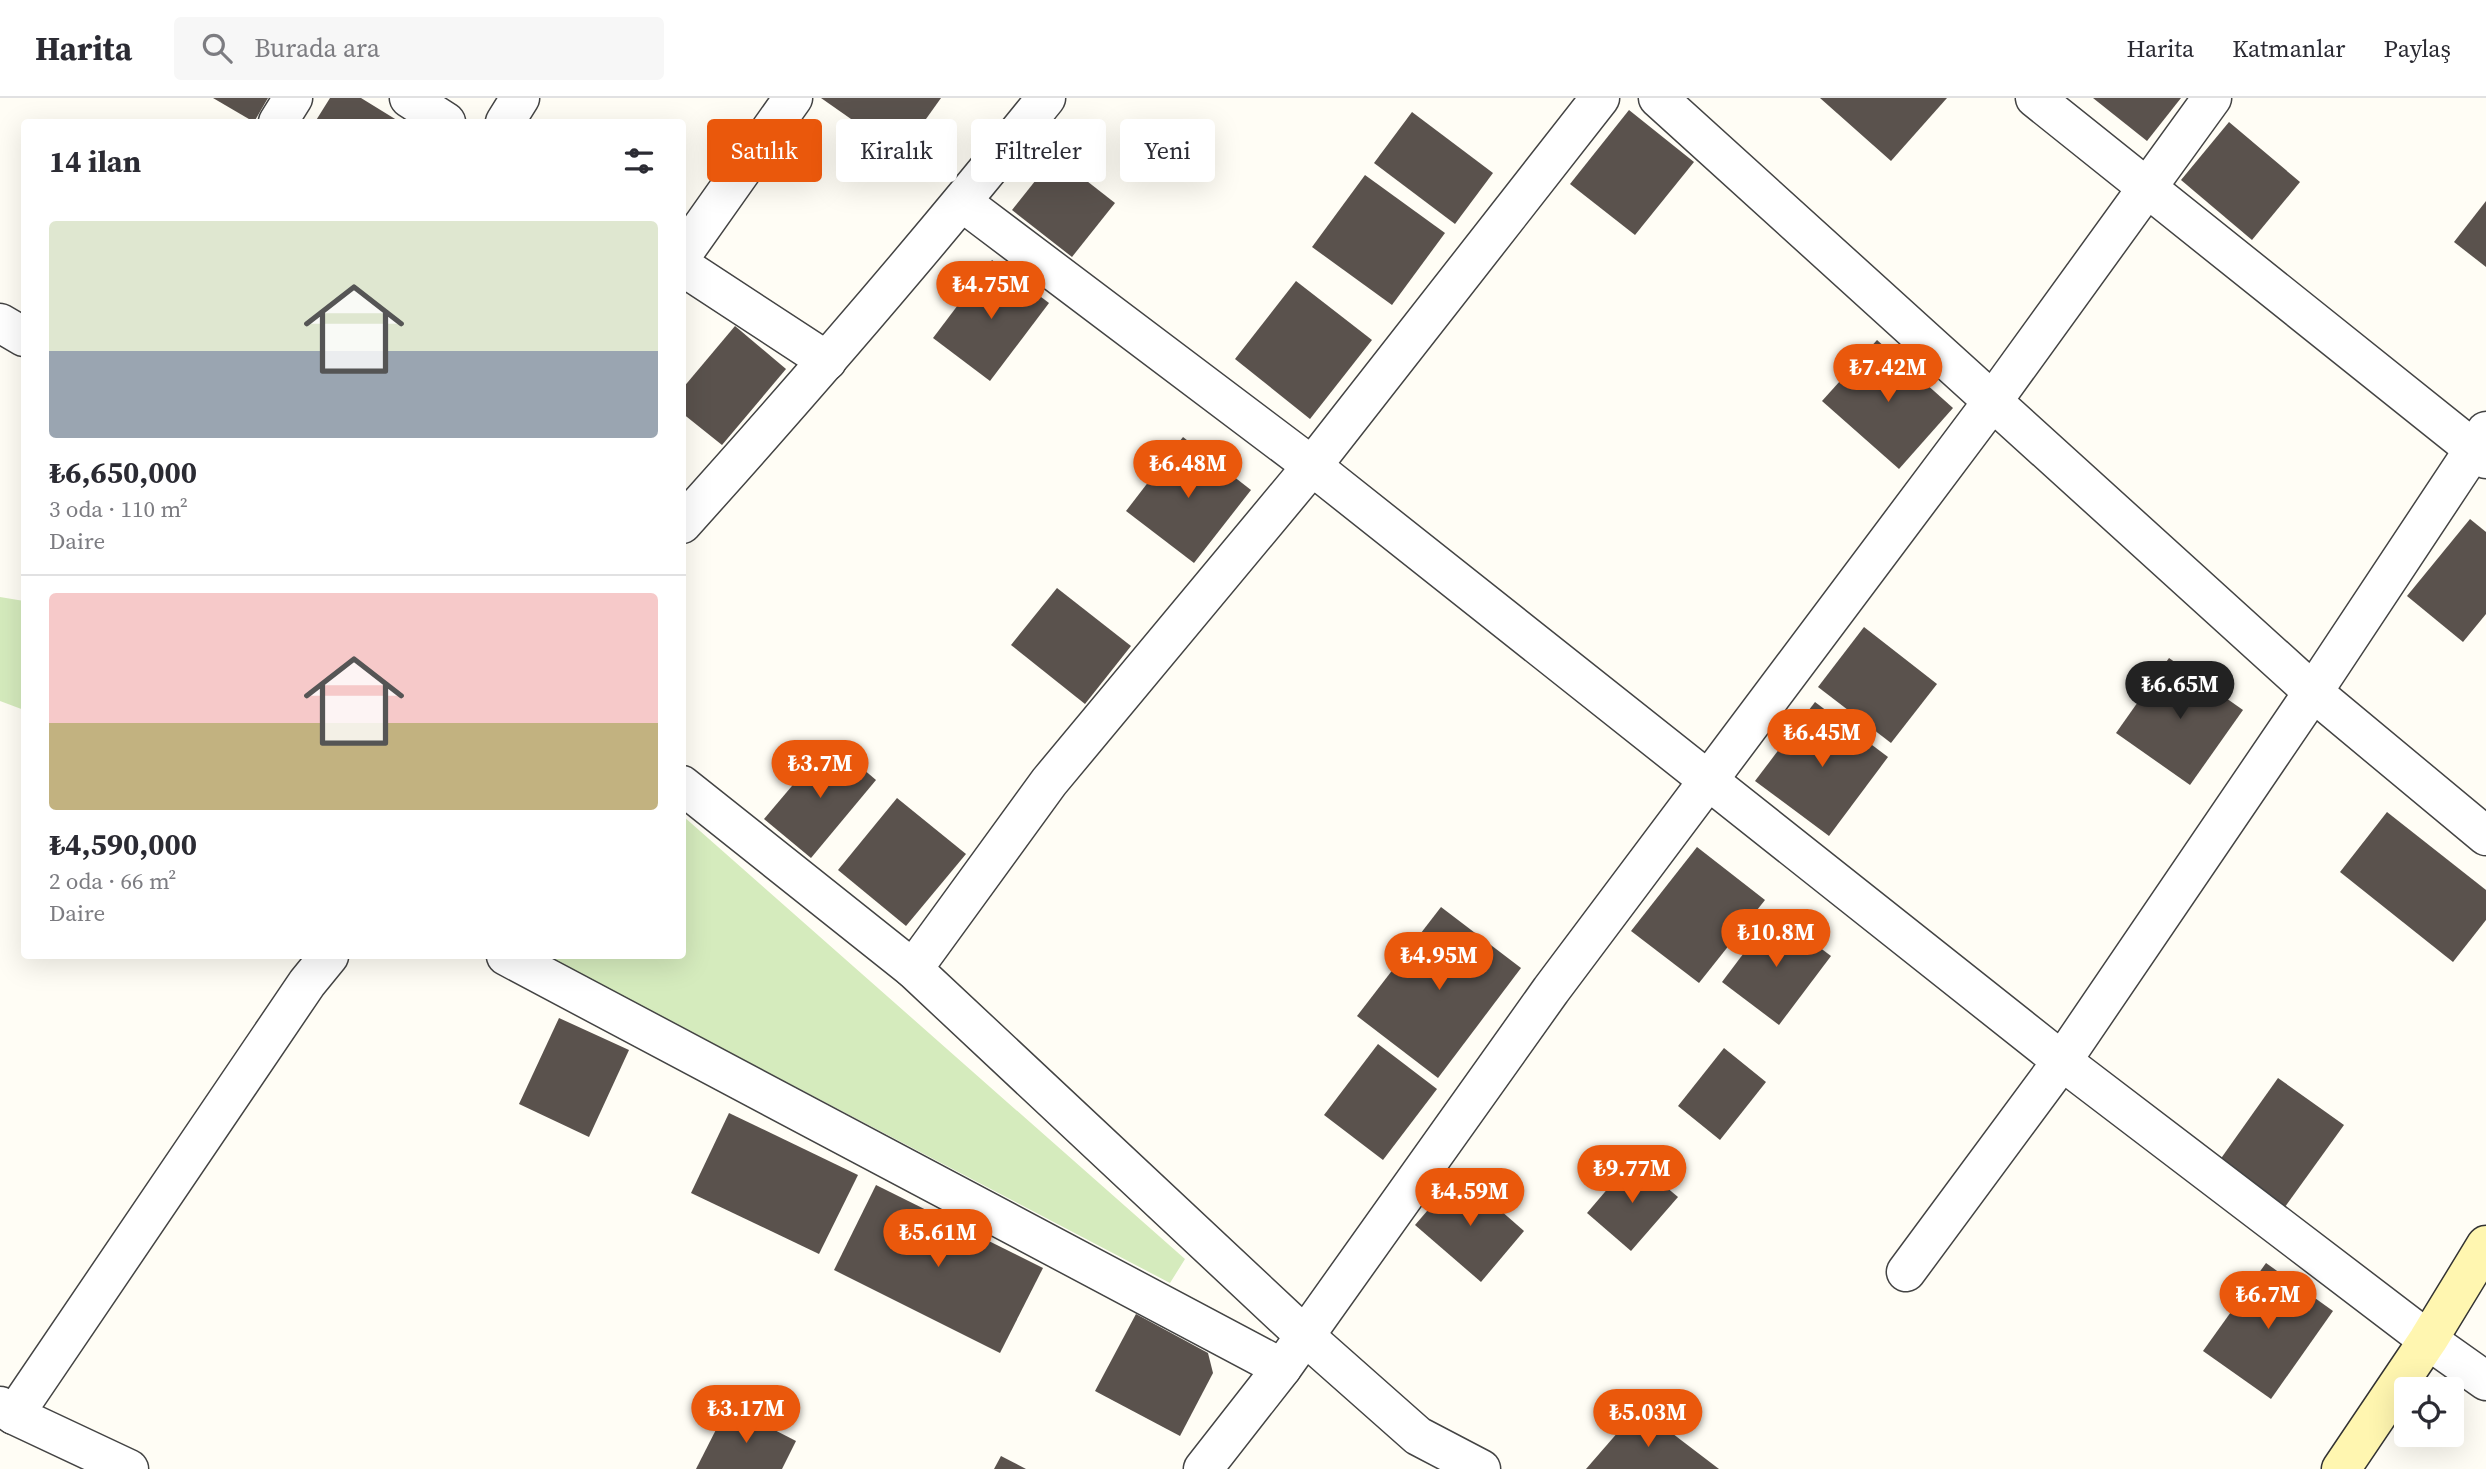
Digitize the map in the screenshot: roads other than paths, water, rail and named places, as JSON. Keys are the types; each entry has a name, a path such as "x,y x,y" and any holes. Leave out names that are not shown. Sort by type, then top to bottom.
{"street":[{"path":"280,119 293,98"},
{"path":"410,98 442,119"},
{"path":"507,119 520,98"},
{"path":"686,250 793,98"},
{"path":"686,520 827,361 1046,98"},
{"path":"913,969 1049,782 1312,466 1600,98"},
{"path":"1658,98 2314,692 2486,836"},
{"path":"1906,1272 2062,1061 2482,446 2035,98"},
{"path":"1203,1469 1282,1368 1551,990 1992,402 2212,98"},
{"path":"962,202 1312,466 2062,1061 2428,1340 2486,1381"},
{"path":"686,269 827,361"},
{"path":"0,323 21,335"},
{"path":"686,788 913,969 1305,1336 1418,1436 1481,1469"},
{"path":"129,1469 7,1410 327,959"},
{"path":"512,959 1282,1368"},
{"path":"2341,1469 2428,1340 2486,1245"}]}
